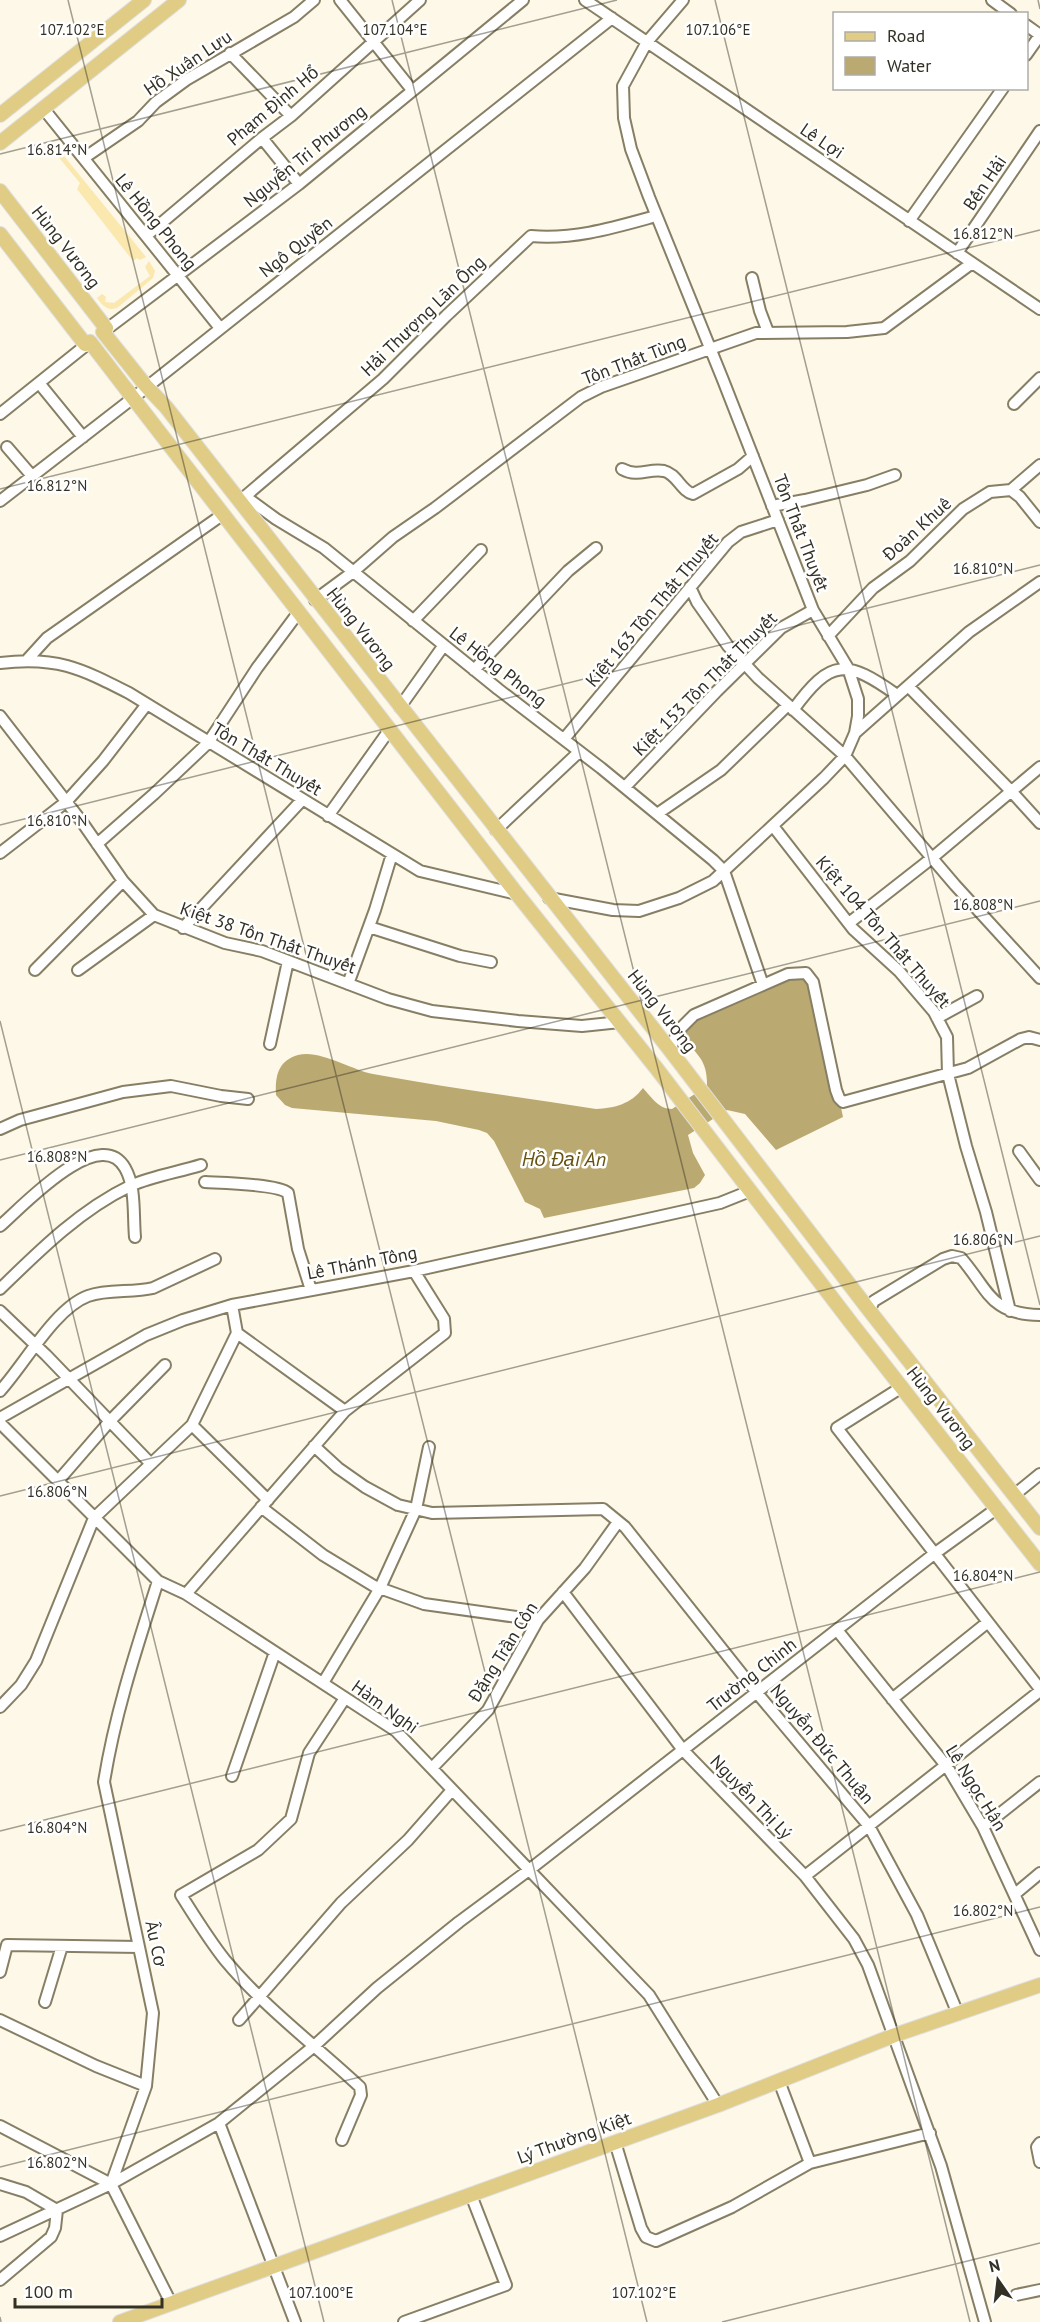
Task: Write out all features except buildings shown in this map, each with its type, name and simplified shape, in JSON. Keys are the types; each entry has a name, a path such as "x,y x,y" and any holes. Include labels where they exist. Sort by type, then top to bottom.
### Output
{"main road":[{"path":"0,115 144,0"},
{"path":"0,143 179,0"},
{"path":"30,91 43,108"},
{"name":"Hùng Vương","path":"0,191 146,386 242,499 315,600 670,1050 1040,1528"},
{"name":"Hùng Vương","path":"0,234 133,398 1040,1564"},
{"path":"87,343 105,330"},
{"path":"222,515 242,499"},
{"path":"298,613 315,600"},
{"path":"389,729 403,711"},
{"path":"518,894 549,898"},
{"path":"750,1191 767,1177"},
{"path":"852,1324 869,1310"},
{"path":"902,1387 919,1374"},
{"path":"996,1509 1014,1495"},
{"name":"Lý Thường Kiệt","path":"120,2322 718,2105 896,2035 1040,1985"}],"street":[{"name":"Hồ Xuân Lưu","path":"84,158 138,121 156,102 186,80 294,16 314,0"},
{"path":"340,0 412,90"},
{"name":"Phạm Đình Hổ","path":"146,236 291,116 420,0"},
{"name":"Nguyễn Tri Phương","path":"105,330 299,184 523,0"},
{"name":"Lê Lợi","path":"585,0 1040,309"},
{"name":"Tôn Thất Thuyết","path":"549,898 613,910 639,911 679,898 713,881 845,756 855,733 858,699 848,668 813,610 711,348 656,216 632,149 622,101 623,86 646,42 684,0"},
{"name":"Ngô Quyền","path":"0,501 612,18"},
{"path":"1028,52 1040,35"},
{"path":"230,53 291,116"},
{"path":"909,221 1002,90"},
{"name":"Lê Hồng Phong","path":"43,108 220,328"},
{"name":"Bến Hải","path":"957,253 1040,131"},
{"path":"262,138 299,184"},
{"name":"Hải Thượng Lãn Ông","path":"242,499 382,379 531,236 560,237 584,234 656,216"},
{"name":"Tôn Thất Tùng","path":"315,600 353,572 393,537 435,508 581,397 626,377 756,333 847,332 884,328 972,263"},
{"path":"752,278 768,332"},
{"path":"0,414 87,343"},
{"path":"1014,404 1040,378"},
{"path":"39,383 83,437"},
{"path":"7,447 32,476"},
{"path":"622,469 633,474 666,472 693,494 738,469 753,456"},
{"name":"Đoàn Khuê","path":"828,636 873,588 910,561 963,509 990,492 1011,490 1040,465"},
{"path":"772,506 867,485 895,475"},
{"path":"1011,490 1020,497 1040,522"},
{"name":"Lê Hồng Phong","path":"242,499 324,548 474,670 625,788 724,871"},
{"path":"27,660 47,638 222,515"},
{"name":"Kiệt 163 Tôn Thất Thuyết","path":"564,739 728,542 741,532 778,520"},
{"path":"474,670 568,572 597,548"},
{"path":"413,621 481,550"},
{"path":"855,733 969,632 1040,582"},
{"path":"690,587 716,630 745,664 845,756 932,858 1040,978"},
{"name":"Kiệt 153 Tôn Thất Thuyết","path":"625,788 781,628 813,610"},
{"path":"97,844 208,743 257,668 298,613"},
{"path":"403,711 444,645"},
{"name":"Tôn Thất Thuyết","path":"0,663 27,660 58,662 86,672 147,704 420,871 518,894"},
{"path":"657,814 721,770 824,675 848,668 868,676 897,695"},
{"path":"909,687 1011,791 1040,824"},
{"path":"0,853 66,801 103,761 147,704"},
{"name":"Kiệt 38 Tôn Thất Thuyết","path":"0,716 66,801 123,881 154,915 225,943 262,951 388,999 432,1011 582,1026 620,1022"},
{"path":"328,816 389,729"},
{"path":"496,830 579,752"},
{"path":"849,923 932,858 1040,767"},
{"path":"183,928 302,800"},
{"name":"Kiệt 104 Tôn Thất Thuyết","path":"773,826 849,923 882,957 899,970 937,1018 947,1037 948,1074 986,1212 1010,1311"},
{"path":"348,984 392,854"},
{"path":"724,871 763,985"},
{"path":"35,970 123,881"},
{"path":"78,970 154,915"},
{"path":"369,927 460,956 491,962"},
{"path":"270,1044 288,961"},
{"path":"670,1050 678,1031 694,1015 788,974 799,972 806,973 813,982 836,1090 838,1098 843,1102 968,1068 1021,1039 1029,1037 1040,1040"},
{"path":"937,1018 977,996"},
{"path":"0,1129 20,1120 123,1092 171,1086 248,1099"},
{"path":"1018,1151 1040,1180"},
{"path":"0,1226 64,1171 90,1156 104,1155 118,1161 126,1169 131,1186 135,1237"},
{"path":"0,1289 56,1236 85,1214 131,1186 201,1165"},
{"path":"205,1182 286,1191 290,1197 298,1249 311,1290"},
{"name":"Lê Thánh Tông","path":"0,1418 146,1335 183,1320 232,1305 414,1271 720,1203 750,1191"},
{"path":"869,1310 874,1301 952,1256 961,1258 989,1295 1010,1311 1040,1315"},
{"path":"0,1391 66,1311 87,1296 153,1288 215,1259"},
{"path":"186,1594 345,1411 445,1333 444,1319 414,1271"},
{"path":"0,1707 21,1685 36,1661 94,1518 192,1425 237,1333 232,1305"},
{"path":"0,1311 151,1464"},
{"path":"237,1333 345,1411"},
{"path":"58,1481 110,1421 165,1365"},
{"path":"805,1876 1040,1690 837,1428 902,1387"},
{"name":"Hàm Nghi","path":"0,1423 158,1581 186,1594 396,1731 433,1767 452,1790 649,1995 718,2105"},
{"path":"192,1425 264,1503 323,1555 380,1588 424,1604 537,1620"},
{"path":"314,1446 338,1468 365,1487 398,1505 432,1513 603,1509 618,1522"},
{"path":"322,1683 380,1588 416,1509 429,1447"},
{"path":"1014,1495 1040,1474"},
{"name":"Trường Chinh","path":"0,2236 111,2184 219,2123 313,2047 377,1988 459,1922 934,1554 996,1509"},
{"name":"Đặng Trần Côn","path":"433,1767 488,1710 537,1620 585,1568 618,1522"},
{"name":"Nguyễn Đức Thuận","path":"618,1522 625,1527 757,1693 869,1826 917,1916 958,2014"},
{"name":"Âu Cơ","path":"111,2184 146,2086 153,2013 104,1782 109,1749 120,1708 158,1581"},
{"name":"Nguyễn Thị Lý","path":"563,1592 683,1750 805,1876 854,1939 868,1965 896,2035 930,2133 984,2322"},
{"path":"892,1699 988,1622"},
{"name":"Lê Ngọc Hân","path":"837,1630 945,1765 983,1827 1040,1950"},
{"path":"232,1776 275,1652"},
{"path":"342,2140 361,2090 258,1996 224,1959 181,1895 258,1850 291,1819 309,1753 345,1698"},
{"path":"983,1827 1040,1782"},
{"path":"238,2020 341,1903 408,1840 452,1790"},
{"path":"1015,1893 1040,1873"},
{"path":"0,1972 3,1945 139,1947"},
{"path":"45,2002 62,1946"},
{"path":"0,2020 96,2066 146,2086"},
{"path":"779,2081 810,2163"},
{"path":"219,2123 295,2322"},
{"path":"0,2127 111,2184 171,2303"},
{"path":"615,2142 641,2228 646,2237 656,2241 732,2207 810,2163 930,2133"},
{"path":"1040,2144 1037,2147 1040,2162"},
{"path":"0,2184 26,2192 57,2210 55,2228 51,2237 0,2280"},
{"path":"404,2322 506,2286 471,2195"},
{"path":"1016,2295 1040,2290"}],"shaded area":[{"path":"55,145 146,257 133,261 77,189 80,183 51,148"},
{"path":"149,261 155,271 153,278 117,308 106,307 97,298 102,294 106,297 105,302 114,303 150,276 145,267"}],"water":[{"name":"Hồ Đại An","path":"797,969 808,973 835,1104 840,1103 843,1117 776,1150 745,1114 727,1110 688,1135 693,1153 705,1175 694,1188 544,1218 540,1209 525,1202 494,1141 487,1133 436,1121 292,1108 285,1105 276,1095 277,1076 282,1065 291,1058 306,1054 325,1057 373,1074 596,1109 622,1104 633,1098 643,1088 659,1105 672,1109 707,1086 707,1075 702,1060 690,1045 683,1030 687,1023"}]}
